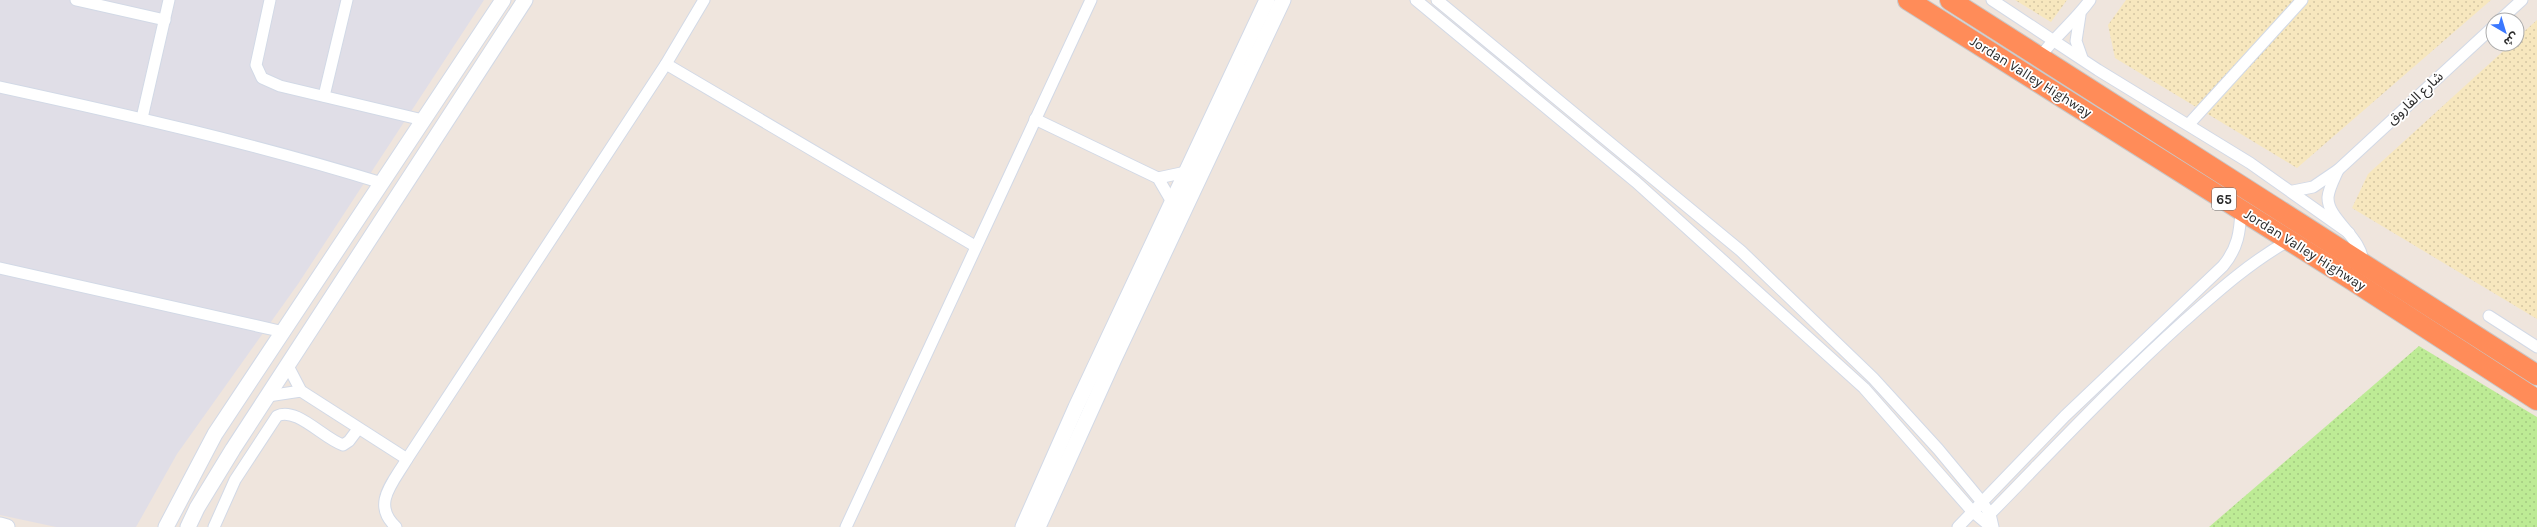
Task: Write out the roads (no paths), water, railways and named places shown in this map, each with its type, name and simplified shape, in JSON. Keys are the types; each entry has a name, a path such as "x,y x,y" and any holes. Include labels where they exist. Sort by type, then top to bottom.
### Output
{"highway":[{"name":"Jordan Valley Highway","path":"1908,0 2288,241 2357,272 2537,375"},
{"name":"Jordan Valley Highway","path":"1950,0 2040,57 2357,272 2537,400"}],"street":[{"path":"76,0 165,20"},
{"path":"142,118 169,0"},
{"path":"270,0 256,65 258,72 268,82 423,120"},
{"path":"324,96 347,0"},
{"path":"166,527 216,434 503,0"},
{"path":"188,527 212,482 525,0"},
{"path":"396,527 387,516 384,499 407,459 666,64 704,0"},
{"path":"846,527 975,246 1092,0"},
{"path":"1023,527 1172,202 1267,0"},
{"path":"1038,527 1114,359 1282,0"},
{"path":"1416,0 1636,182 1858,383 1972,511 1987,523"},
{"path":"1437,0 1742,251 1873,378 1938,449 1982,502 1987,523"},
{"path":"1992,0 2082,59 2189,124 2293,191 2349,232"},
{"path":"2040,57 2053,39 2080,14 2090,0"},
{"path":"2189,124 2302,0"},
{"path":"2509,12 2522,0"},
{"path":"2080,14 2076,41 2082,59"},
{"name":"شارع الفاروق","path":"2293,191 2313,187 2338,170 2485,34"},
{"path":"475,43 493,49"},
{"path":"666,64 975,246"},
{"path":"0,87 142,118 308,160 382,183"},
{"path":"1035,119 1158,178 1172,202"},
{"name":"شارع الفاروق","path":"2338,170 2330,186 2328,199 2335,215 2358,246 2357,272"},
{"path":"1158,178 1186,172"},
{"path":"1958,527 2065,416 2223,266 2236,247 2241,210"},
{"path":"1987,523 2058,443 2168,336 2252,262 2288,241"},
{"path":"0,268 284,332"},
{"path":"2489,316 2537,347"},
{"path":"288,366 301,391 358,430 407,459"},
{"path":"268,396 285,392 301,391"},
{"path":"214,527 235,480 277,416 283,413 294,415 343,445 349,441 358,430"},
{"path":"0,525 7,527"}]}
